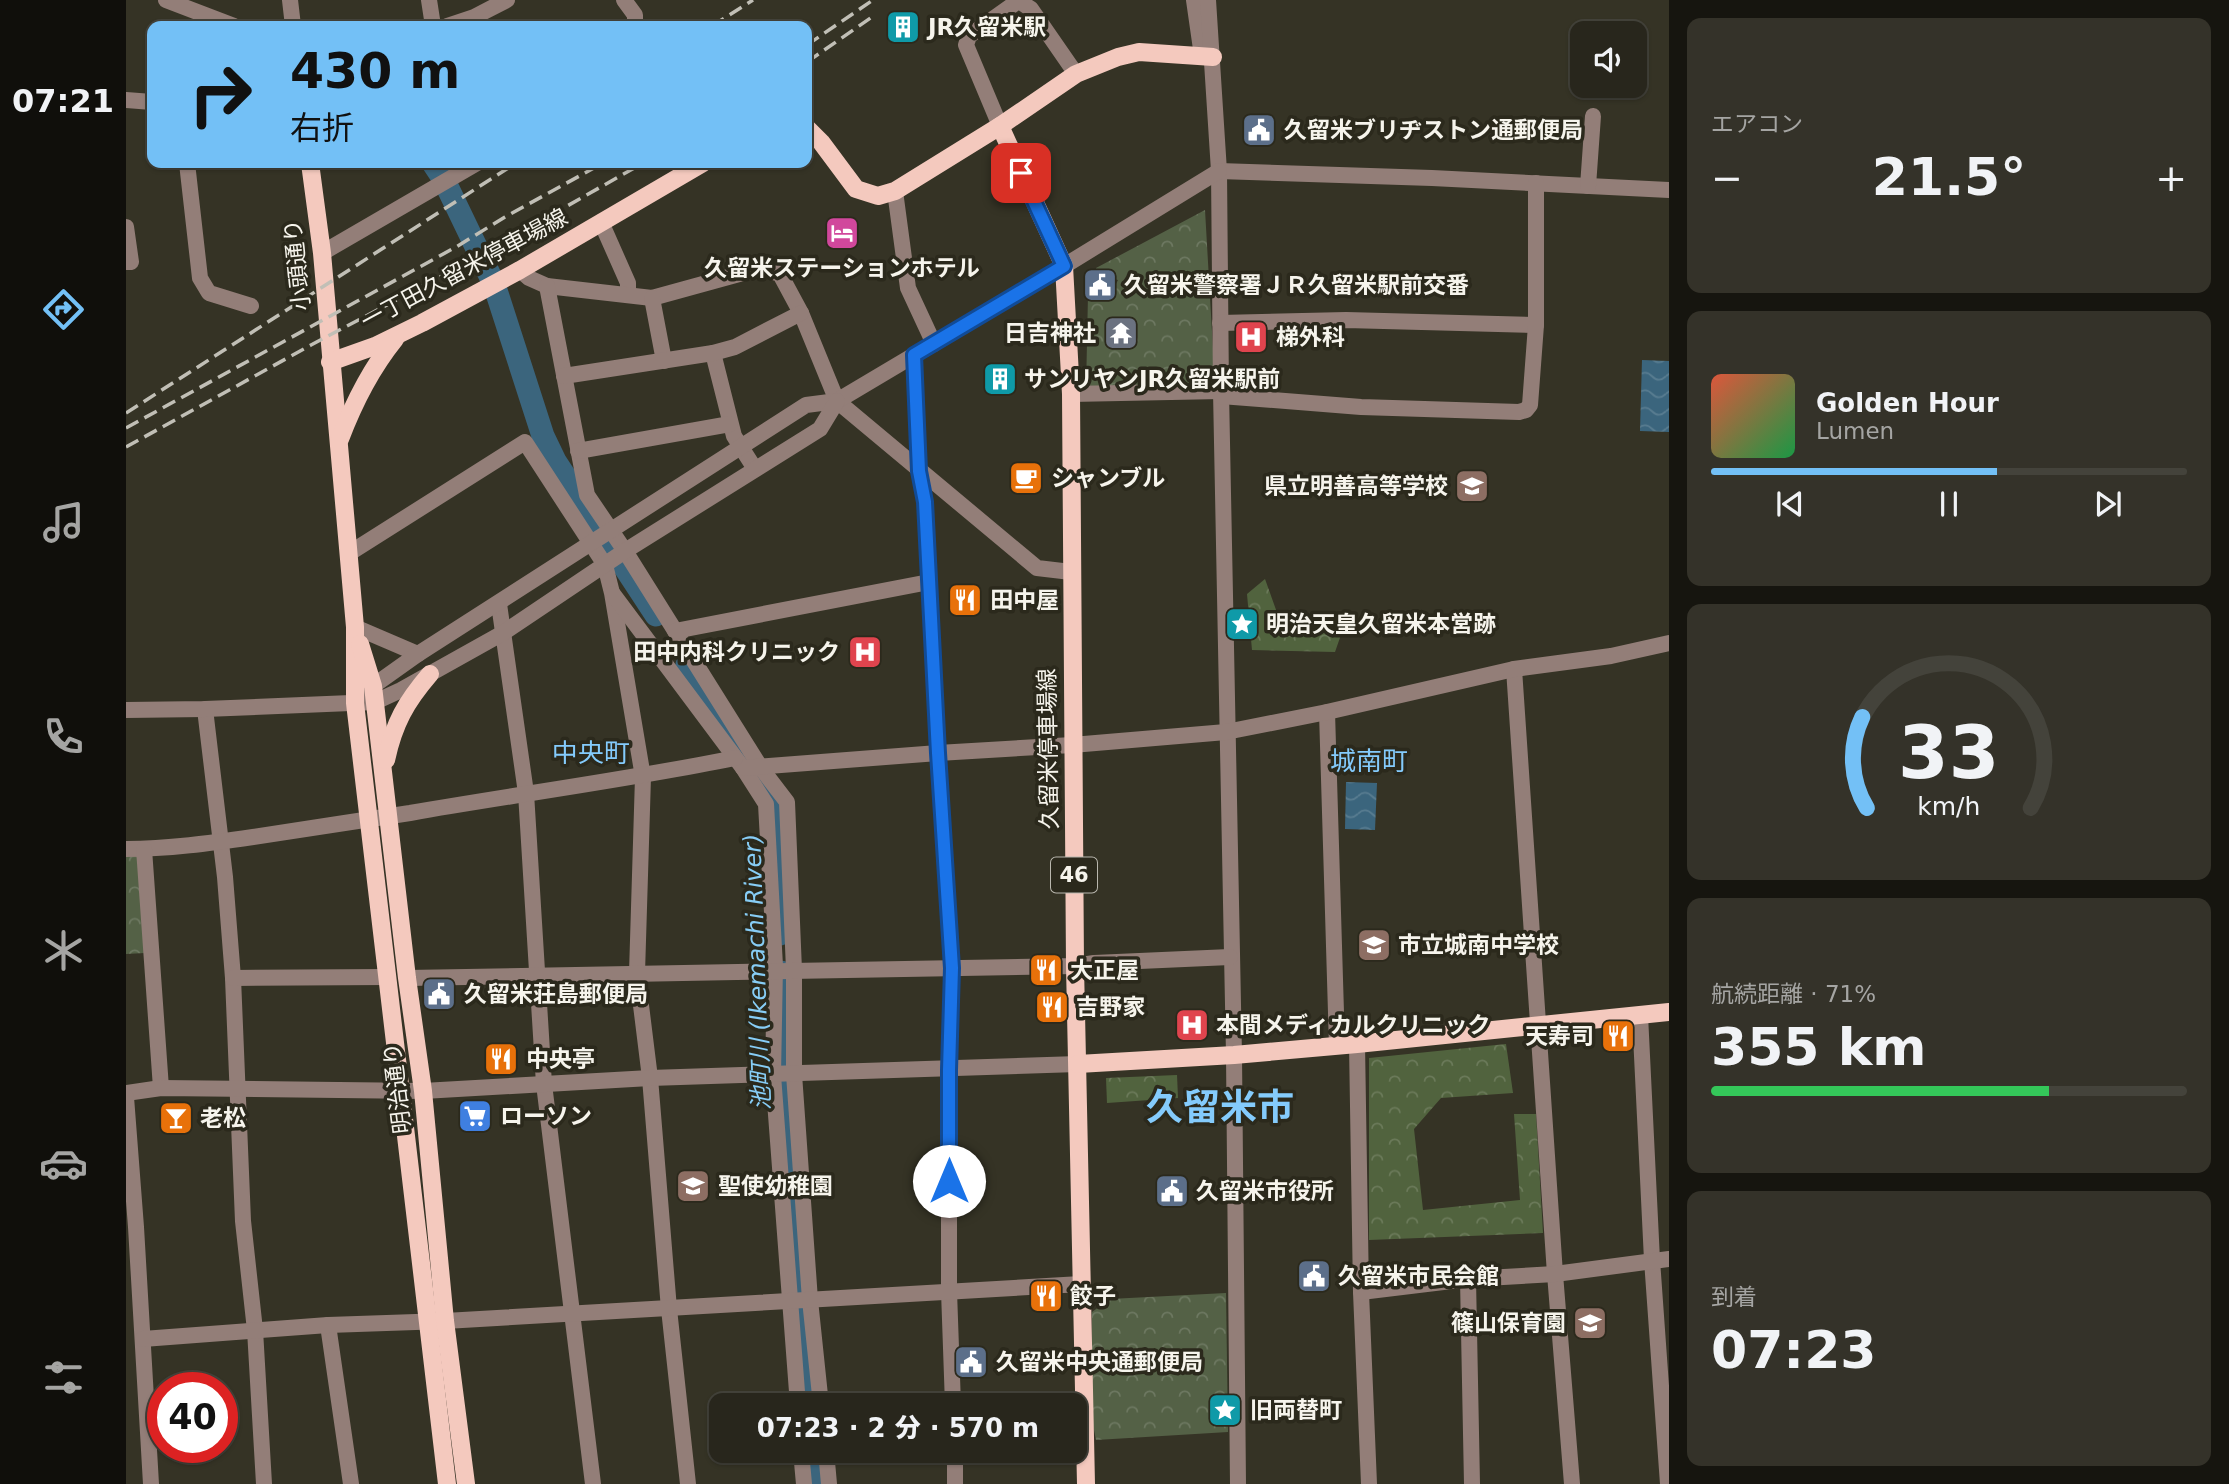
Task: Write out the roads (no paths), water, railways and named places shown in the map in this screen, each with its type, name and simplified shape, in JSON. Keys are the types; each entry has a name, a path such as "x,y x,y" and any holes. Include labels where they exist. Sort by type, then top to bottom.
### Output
{"main road":[{"path":"812,133 856,190 878,196 895,191 1000,127 1076,74 1118,57 1139,52 1207,57"},
{"name":"46","path":"1000,127 1064,266"},
{"name":"小頭通り","path":"311,168 322,253 330,362"},
{"name":"一丁田久留米停車場線","path":"330,362 400,334 516,271 694,168"},
{"name":"久留米停車場線","path":"1064,266 1071,394 1080,1393"},
{"path":"338,445 359,391 376,363 400,334"},
{"path":"330,362 355,627 355,703"},
{"path":"355,627 374,694"},
{"path":"384,773 399,717 409,699 430,674"},
{"name":"明治通り","path":"374,694 423,1091 447,1484"},
{"name":"明治通り","path":"355,703 400,1091 436,1321 466,1484"},
{"path":"1078,1065 1337,1046 1669,1012"},
{"name":"久留米停車場線","path":"1084,1463 1086,1484"}],"street":[{"path":"166,0 221,21"},
{"path":"290,0 292,21"},
{"path":"429,0 432,21"},
{"path":"462,21 507,0"},
{"path":"624,0 635,15 635,21"},
{"path":"1194,0 1207,57 1219,171 1226,732 1234,1055 1238,1484"},
{"path":"1207,57 1208,0"},
{"path":"1000,127 966,46 969,36 1014,4 1019,1 1038,4 1076,74"},
{"path":"126,100 147,102"},
{"path":"1588,186 1593,116"},
{"path":"188,168 200,278 209,293 251,306"},
{"path":"322,253 457,169"},
{"path":"374,694 418,654 806,405 836,401 1219,171 1669,190"},
{"path":"1071,394 1221,393 1361,407 1519,412 1526,410 1530,405 1536,326 1536,183"},
{"path":"895,191 908,288 934,344"},
{"path":"601,222 628,283 628,295"},
{"path":"126,227 131,262 126,262"},
{"path":"516,271 547,286 652,298 761,268 780,274 801,313 836,401 1037,568 1071,572"},
{"path":"547,286 587,495 761,768 787,802 794,970 794,1074 810,1300 820,1393"},
{"path":"652,298 664,361"},
{"path":"564,376 713,353 735,347 801,313"},
{"path":"1220,323 1346,320 1536,326"},
{"path":"713,353 730,424 755,469"},
{"path":"914,355 919,471 925,502 952,968 949,1292 953,1393"},
{"path":"126,710 355,703 430,674 503,633 625,551 820,429 836,401"},
{"path":"578,451 730,424"},
{"path":"348,554 525,442 605,565 643,777 637,973 650,1077 669,1309 688,1484"},
{"path":"675,631 929,582"},
{"path":"612,593 739,763 766,804 774,972 773,1075 797,1393"},
{"path":"499,604 526,793 544,1084 593,1484"},
{"path":"355,627 418,654"},
{"path":"126,849 220,842 526,793 739,763 761,768 1226,732 1514,669 1611,656 1669,643"},
{"path":"1514,669 1572,1484"},
{"path":"205,709 225,877 233,978 243,1221 255,1330 264,1484"},
{"path":"1327,712 1337,1046"},
{"path":"144,849 161,1088"},
{"path":"407,978 1075,966 1230,957"},
{"path":"233,978 387,977"},
{"path":"1640,1015 1652,1260 1668,1484"},
{"path":"1357,1044 1361,1292 1369,1484"},
{"path":"151,1484 143,1339 131,1227 126,1095 161,1088 423,1091 650,1077 1078,1065"},
{"path":"1361,1292 1468,1279 1555,1274 1669,1259"},
{"path":"1468,1279 1472,1484"},
{"path":"143,1339 328,1325 669,1309 1081,1284"},
{"path":"328,1325 351,1484"},
{"path":"803,1463 804,1484"},
{"path":"827,1463 829,1484"},
{"path":"955,1463 955,1484"}],"water":[{"path":"1642,360 1669,361 1669,432 1640,431"},
{"path":"1346,782 1377,783 1375,830 1345,829"}],"waterway":[{"name":"池町川 (Ikemachi River)","path":"436,168 494,284 543,436 555,461 656,615"},
{"name":"池町川 (Ikemachi River)","path":"687,665 777,812 780,934"},
{"name":"池町川 (Ikemachi River)","path":"781,972 791,1189 809,1393"},
{"name":"池町川 (Ikemachi River)","path":"816,1463 819,1484"}],"railway":[{"path":"720,21 753,0"},
{"path":"812,42 873,0"},
{"path":"812,59 872,17"},
{"path":"126,413 508,168"},
{"path":"126,428 594,168"},
{"path":"126,447 472,260 634,168"}],"place":[{"name":"JR久留米駅","path":"903,27"},
{"name":"久留米ブリヂストン通郵便局","path":"1259,130"},
{"name":"久留米ステーションホテル","path":"842,233"},
{"name":"久留米警察署ＪＲ久留米駅前交番","path":"1100,285"},
{"name":"日吉神社","path":"1121,333"},
{"name":"梯外科","path":"1251,337"},
{"name":"サンリヤンJR久留米駅前","path":"1000,379"},
{"name":"シャンブル","path":"1026,478"},
{"name":"県立明善高等学校","path":"1472,486"},
{"name":"田中屋","path":"965,600"},
{"name":"明治天皇久留米本営跡","path":"1242,624"},
{"name":"田中内科クリニック","path":"865,652"},
{"name":"市立城南中学校","path":"1374,945"},
{"name":"大正屋","path":"1046,970"},
{"name":"久留米荘島郵便局","path":"439,994"},
{"name":"吉野家","path":"1052,1007"},
{"name":"本間メディカルクリニック","path":"1192,1025"},
{"name":"天寿司","path":"1618,1036"},
{"name":"中央亭","path":"501,1059"},
{"name":"ローソン","path":"475,1116"},
{"name":"老松","path":"176,1118"},
{"name":"聖使幼稚園","path":"693,1186"},
{"name":"久留米市役所","path":"1172,1191"},
{"name":"久留米市民会館","path":"1314,1276"},
{"name":"餃子","path":"1046,1296"},
{"name":"篠山保育園","path":"1590,1323"},
{"name":"久留米中央通郵便局","path":"971,1362"},
{"name":"旧両替町","path":"1225,1410"}],"district":[{"name":"中央町","path":"591,753"},
{"name":"城南町","path":"1369,761"},
{"name":"久留米市","path":"1220,1107"}]}
